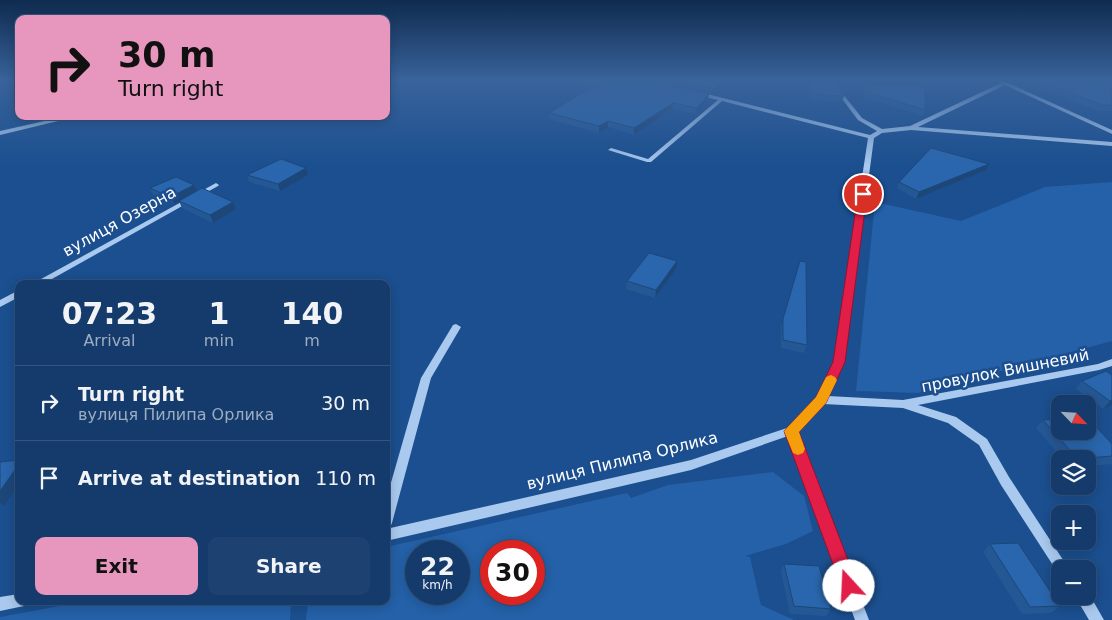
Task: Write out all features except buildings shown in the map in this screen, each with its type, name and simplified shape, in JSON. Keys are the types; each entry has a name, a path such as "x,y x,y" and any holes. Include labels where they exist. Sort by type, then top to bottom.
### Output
{"street":[{"path":"611,150 649,161 711,108"},
{"path":"752,108 871,137 881,131 911,128 1112,144"},
{"path":"851,108 860,119 881,131"},
{"path":"911,128 953,108"},
{"path":"1059,108 1112,132"},
{"path":"0,132 57,120"},
{"name":"вулиця Пилипа Орлика","path":"390,534 691,465 791,431 821,400 839,362 871,137"},
{"name":"вулиця Озерна","path":"43,280 216,185"},
{"path":"0,304 15,295"},
{"path":"390,508 426,378 456,327"},
{"name":"провулок Вишневий","path":"903,404 1099,367 1112,362"},
{"path":"821,400 903,404 952,420 983,442 1005,481 1057,560"},
{"path":"791,431 862,620"},
{"path":"0,604 15,602"},
{"path":"1088,605 1097,620"}],"shaded area":[{"path":"1112,182 1112,341 918,393 856,391 875,202 961,221 1045,187"},
{"path":"773,472 804,496 813,531 786,544 745,556 750,557 761,605 794,620 306,620 308,605 390,605 390,546 405,543 405,605 470,605 470,540 417,540 627,493 631,498 668,485"},
{"path":"65,605 291,605 290,620 0,620 0,617"}],"slow traffic":[{"path":"798,449 791,431 821,400 831,380"}],"route":[{"path":"849,586 791,431 821,400 839,362 863,194"}]}
